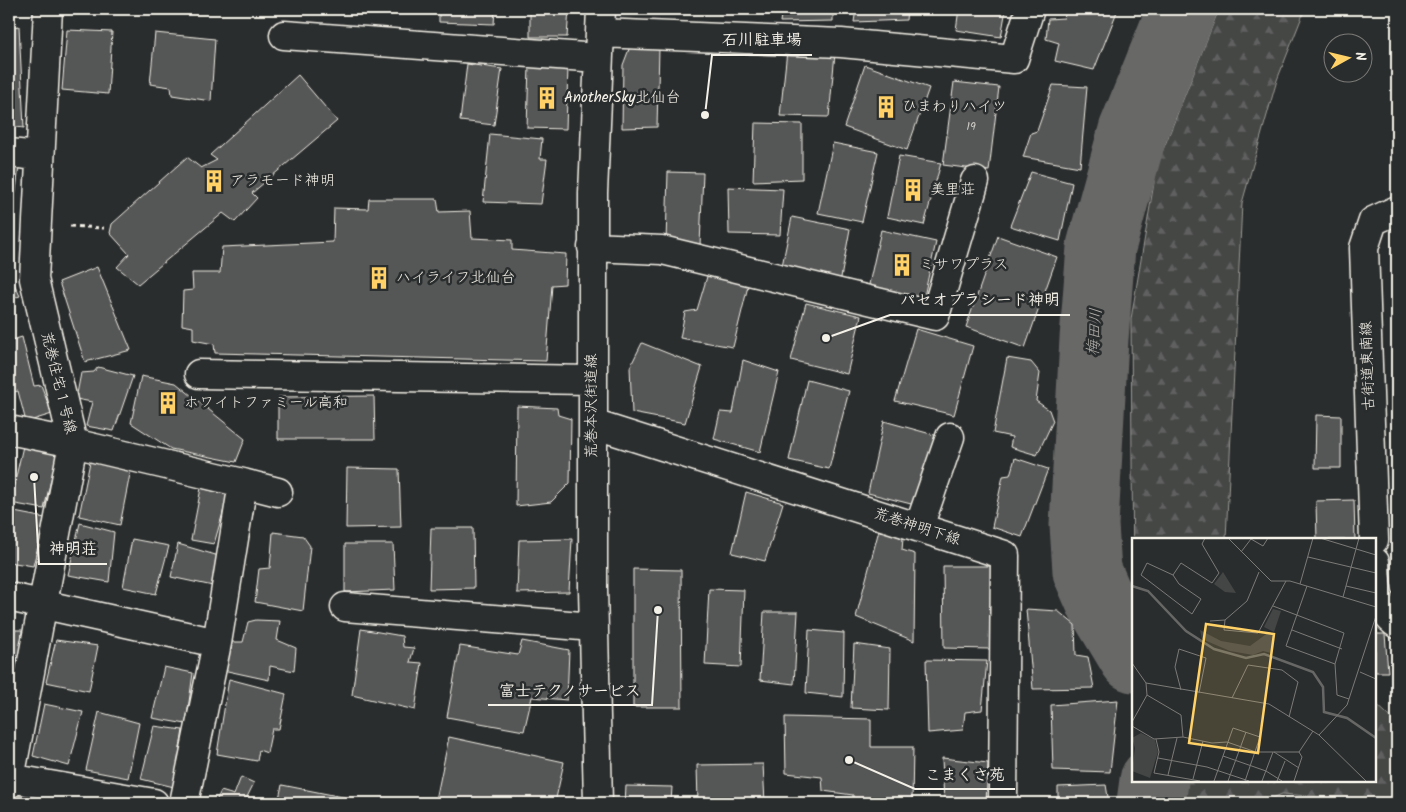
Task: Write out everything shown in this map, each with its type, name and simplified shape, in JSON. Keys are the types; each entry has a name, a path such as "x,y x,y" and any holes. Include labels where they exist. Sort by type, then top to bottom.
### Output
{"street":[{"name":"荒巻住宅１号線","path":"9,789 73,442 34,279 48,9"},
{"path":"284,36 600,33 841,43 1014,59 1030,9"},
{"name":"荒巻本沢街道線","path":"598,803 594,627 592,247 600,33"},
{"path":"9,153 39,156"},
{"path":"592,247 662,250 935,316 975,181"},
{"name":"古街道東南線","path":"1374,538 1364,248 1373,221 1397,210"},
{"path":"199,374 592,380"},
{"name":"荒巻神明下線","path":"593,424 1005,555 1003,803"},
{"path":"9,430 73,442 278,492"},
{"path":"919,528 950,437"},
{"path":"184,803 217,643 243,483"},
{"path":"1376,592 1390,619 1397,624"},
{"path":"9,597 217,643"},
{"path":"344,607 594,627"},
{"path":"9,789 154,803"}],"green space":[{"path":"1219,9 1305,9 1277,80 1242,203 1226,538 1133,538 1131,319 1157,165"},
{"path":"1376,704 1397,723 1397,803 1282,794 1261,803 1183,803 1186,782 1376,782"}],"building":[{"path":"439,9 495,9 494,24 439,22"},
{"path":"530,9 569,9 567,37 530,37"},
{"path":"654,9 721,9 721,12 654,12"},
{"path":"782,9 833,9 833,21 780,22"},
{"path":"856,9 907,9 906,20 854,22"},
{"path":"959,9 1006,9 1001,37 956,30"},
{"path":"1067,9 1118,9 1094,70 1055,61 1059,43 1046,39 1048,19 1064,18"},
{"path":"19,26 24,128 9,126 9,28"},
{"path":"67,30 112,32 108,94 62,90"},
{"path":"155,33 215,39 211,101 172,95 171,87 150,84"},
{"path":"631,44 659,48 657,127 622,128 623,65"},
{"path":"787,51 835,53 829,117 780,116"},
{"path":"467,64 502,69 494,125 460,121"},
{"name":"ひまわりハイツ","path":"865,65 929,88 907,150 844,127"},
{"name":"AnotherSky北仙台","path":"529,66 568,67 566,129 527,128"},
{"name":"アラモード神明","path":"298,75 337,121 252,193 257,198 235,222 223,213 138,284 117,267 129,254 110,233 112,224 187,157 201,168 217,160 210,155"},
{"path":"954,82 999,87 989,171 943,165"},
{"path":"1053,85 1087,87 1080,167 1023,157 1031,133 1037,131"},
{"path":"755,123 802,124 802,179 753,181"},
{"path":"490,134 542,139 540,159 547,159 541,204 483,202"},
{"path":"833,143 878,152 862,222 818,213"},
{"name":"美里荘","path":"899,156 941,163 924,225 887,217"},
{"path":"9,164 19,166 12,223 9,223"},
{"path":"668,172 703,173 700,245 666,243"},
{"path":"1031,172 1072,183 1060,241 1010,226"},
{"path":"728,187 783,189 780,235 729,234"},
{"name":"ハイライフ北仙台","path":"369,199 437,199 439,212 470,211 472,238 512,240 512,250 566,254 565,284 552,285 546,361 215,353 214,344 193,340 193,327 182,325 183,291 193,290 192,273 220,273 222,247 333,242 334,208 368,209"},
{"path":"792,217 850,229 840,283 781,271"},
{"name":"ミサワプラス","path":"881,230 936,242 923,301 868,289"},
{"path":"998,236 1057,257 1025,348 966,327"},
{"path":"97,267 131,350 85,362 59,282"},
{"path":"709,270 749,282 733,347 680,338 685,312 697,310"},
{"path":"9,273 20,296 9,299"},
{"path":"806,303 861,316 847,374 791,360"},
{"path":"916,329 973,346 954,415 895,401"},
{"path":"22,337 34,386 41,385 52,414 26,422 18,391 9,393 9,341"},
{"path":"642,343 702,367 685,423 632,413 630,367"},
{"path":"1007,358 1031,362 1040,373 1036,401 1049,410 1053,421 1037,455 1010,447 1012,437 993,433"},
{"path":"743,360 779,372 760,452 714,439 720,412 733,413"},
{"path":"98,367 133,376 114,431 86,426 92,402 76,399 81,373 94,372"},
{"name":"ホワイトファミール高和","path":"141,376 176,383 245,439 236,462 171,449 131,423"},
{"path":"807,380 849,391 829,469 789,460"},
{"path":"374,396 375,439 278,439 278,397"},
{"path":"517,406 557,408 558,415 571,419 570,483 551,502 516,506"},
{"path":"1316,415 1341,416 1341,468 1315,468"},
{"path":"884,421 938,436 915,505 868,493"},
{"path":"23,446 58,451 44,509 10,503"},
{"path":"1015,458 1048,469 1022,537 992,527 1003,476 1010,475"},
{"path":"90,462 131,469 120,525 79,516"},
{"path":"347,468 399,469 401,527 346,528"},
{"path":"201,488 228,495 214,544 191,540"},
{"path":"746,492 783,503 765,561 732,553"},
{"path":"1354,500 1355,538 1317,538 1316,501"},
{"path":"9,511 45,518 33,566 9,562"},
{"path":"80,523 114,532 109,582 68,575"},
{"path":"431,528 473,528 474,588 429,589"},
{"path":"879,530 903,538 902,550 915,554 914,641 856,617"},
{"path":"273,532 303,536 310,546 303,611 255,602 259,569 270,568"},
{"path":"132,539 169,546 156,594 123,587"},
{"path":"572,539 569,592 517,593 519,540"},
{"path":"178,544 219,556 213,586 171,577"},
{"path":"345,544 393,544 395,590 345,592"},
{"path":"943,566 991,566 990,649 944,648"},
{"path":"633,569 681,570 682,707 633,707"},
{"path":"709,589 744,590 741,667 705,665"},
{"path":"1026,609 1058,611 1075,625 1076,655 1088,657 1094,688 1033,689"},
{"path":"764,612 798,612 794,684 760,680"},
{"path":"256,620 280,621 277,640 296,648 294,671 270,666 269,680 223,670 231,642 243,642 248,622"},
{"path":"361,629 402,636 403,647 414,648 410,662 422,663 415,710 352,695"},
{"path":"9,630 22,630 19,679 9,679"},
{"path":"809,630 844,633 843,697 806,693"},
{"path":"1376,634 1385,634 1388,672 1376,672"},
{"path":"56,640 98,646 89,691 46,682"},
{"path":"522,641 569,650 567,700 532,697 524,731 447,717 460,646 518,655"},
{"path":"854,644 890,649 889,710 851,708"},
{"path":"926,660 987,661 982,710 965,712 963,730 928,733"},
{"path":"164,667 193,673 186,724 152,718"},
{"path":"229,679 286,694 279,729 272,729 267,753 259,750 257,761 217,754"},
{"path":"1118,700 1110,772 1053,770 1051,705"},
{"path":"44,704 83,712 69,766 33,756"},
{"path":"99,712 139,723 128,778 86,770"},
{"path":"785,717 871,719 871,747 913,747 912,803 853,803 853,795 823,791 822,777 786,773"},
{"path":"154,726 183,730 174,787 141,779"},
{"path":"449,737 564,762 555,803 450,803 436,800"},
{"path":"942,758 988,763 986,803 944,803"},
{"path":"763,764 765,803 698,803 697,765"},
{"path":"241,777 254,783 244,803 215,803 221,791 234,795"},
{"path":"282,785 373,803 278,803"},
{"path":"1106,785 1109,803 1058,803 1058,787"},
{"path":"626,786 672,787 671,803 625,803"}],"waterway":[{"name":"梅田川","path":"1132,655 1101,603 1087,571 1084,525 1101,247 1133,131 1182,9"},
{"name":"梅田川","path":"1151,803 1154,782"}],"place":[{"name":"AnotherSky北仙台","path":"547,98"},
{"name":"ひまわりハイツ","path":"886,107"},
{"name":"石川駐車場","path":"705,115"},
{"name":"アラモード神明","path":"214,181"},
{"name":"美里荘","path":"913,190"},
{"name":"ミサワプラス","path":"902,265"},
{"name":"ハイライフ北仙台","path":"379,278"},
{"name":"パセオプラシード神明","path":"826,338"},
{"name":"ホワイトファミール高和","path":"168,403"},
{"name":"神明荘","path":"34,477"},
{"name":"富士テクノサービス","path":"658,610"},
{"name":"こまくさ苑","path":"849,760"}]}
